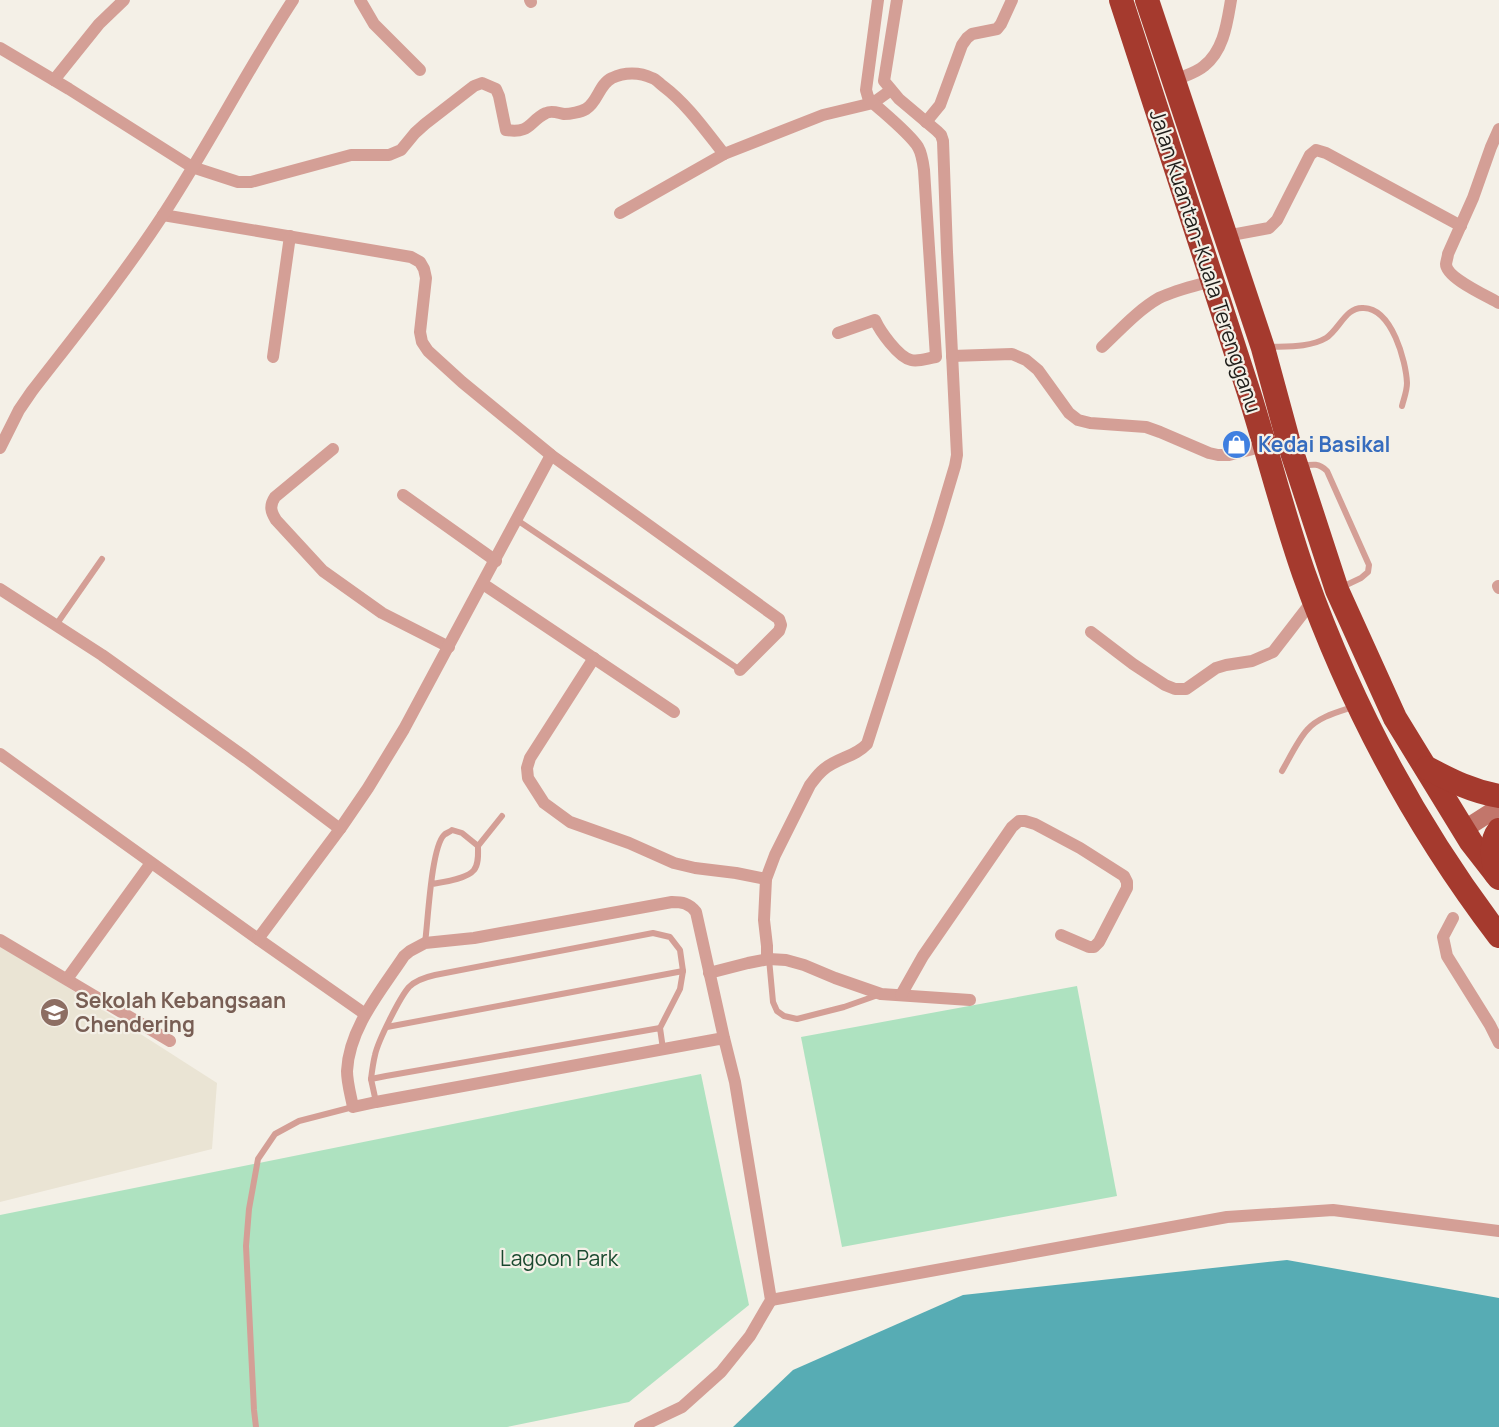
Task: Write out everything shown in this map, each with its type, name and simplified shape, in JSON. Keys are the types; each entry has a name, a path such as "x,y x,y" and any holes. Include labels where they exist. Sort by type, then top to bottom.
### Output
{"highway":[{"name":"Jalan Kuantan-Kuala Terengganu","path":"1121,0 1304,573 1331,643 1384,758 1422,824 1462,886 1499,936"},
{"name":"Jalan Kuantan-Kuala Terengganu","path":"1147,0 1263,348 1297,467 1337,590 1395,718 1465,837 1497,876"},
{"path":"1193,222 1222,226"},
{"path":"1425,767 1456,784 1499,796"},
{"path":"1422,824 1441,834 1465,837 1459,858 1462,886"},
{"path":"1497,876 1491,850 1499,830"}],"street":[{"path":"54,80 99,24 124,0"},
{"path":"0,448 32,391 119,279 163,214 269,36 293,0"},
{"path":"360,0 374,24 420,70"},
{"path":"838,333 875,320 899,353 906,358 914,361 936,357 922,156 912,140 867,97 878,0"},
{"path":"769,959 764,920 766,879 775,855 810,785 825,768 851,756 867,744 957,455 943,141 941,135 886,85 884,77 897,0"},
{"path":"926,122 940,105 962,45 972,34 997,29 1002,24 1012,0"},
{"path":"1174,81 1204,67 1212,57 1222,41 1231,0"},
{"path":"0,48 192,167 238,182 251,182 351,155 389,155 401,150 425,124 474,86 482,83 496,89 505,127 513,130 530,127 546,113 566,114 585,110 606,81 620,74 632,73 652,78 672,93 724,154"},
{"path":"620,213 724,154 823,115 873,103 891,90"},
{"path":"1499,129 1445,263 1454,277 1499,303"},
{"path":"1222,226 1269,228 1277,220 1310,155 1316,150 1326,153 1461,226"},
{"path":"163,214 411,257 420,262 426,278 420,332 422,342 428,351 551,455 779,620 781,625 779,631 740,670"},
{"path":"273,357 290,236"},
{"path":"1102,347 1159,298 1212,281"},
{"path":"952,356 1012,354 1026,360 1038,370 1069,413 1078,420 1146,427 1218,455 1229,455 1265,446"},
{"path":"333,449 275,497 271,512 323,571 382,613 449,647"},
{"path":"258,939 340,829 404,729 551,455"},
{"path":"403,495 495,561"},
{"path":"483,584 674,712"},
{"path":"0,589 102,655 340,829"},
{"path":"1091,632 1133,664 1166,685 1182,690 1216,668 1226,664 1251,661 1273,652 1314,599"},
{"path":"594,658 530,758 527,768 528,778 544,803 570,822 674,863 766,879"},
{"path":"0,754 365,1014"},
{"path":"1465,837 1499,807"},
{"path":"901,995 923,956 1012,826 1019,821 1035,825 1080,848 1124,876 1127,882 1127,888 1099,942 1089,947 1061,935"},
{"path":"1465,837 1499,825"},
{"path":"67,979 152,863"},
{"path":"640,1427 682,1407 721,1372 750,1336 771,1300 735,1082 724,1038 715,971 696,912 683,902 672,902 474,938 425,943 404,956 365,1014 350,1048 347,1073 353,1107 724,1038"},
{"path":"1453,918 1443,937 1447,956 1499,1043"},
{"path":"0,940 170,1041"},
{"path":"715,971 769,959 786,960 882,994 970,1000"},
{"path":"771,1300 1227,1217 1333,1210 1499,1232"}],"lane":[{"path":"1263,348 1306,345 1322,340 1356,309 1364,307 1377,312 1387,322 1401,350 1407,386 1402,406"},
{"path":"1297,467 1316,464 1322,465 1328,471 1369,565 1368,572 1337,590"},
{"path":"517,520 740,670"},
{"path":"56,625 102,559"},
{"path":"1282,771 1307,730 1337,712 1360,706"},
{"path":"432,884 466,875 474,870 478,858 478,846 502,816"},
{"path":"425,943 438,846 444,835 452,830 462,833 478,846"},
{"path":"376,1102 371,1079 377,1048 409,987 419,980 652,933 670,938 680,950 682,971 680,988 660,1028 663,1050"},
{"path":"769,959 773,1002 777,1011 784,1016 797,1019 882,994"},
{"path":"387,1028 682,971"},
{"path":"371,1079 660,1028"},
{"path":"256,1427 246,1246 249,1209 258,1159 275,1134 291,1125 353,1107"}],"shaded area":[{"name":"Sekolah Kebangsaan Chendering","path":"0,944 217,1083 212,1149 0,1202"}],"green space":[{"path":"1077,986 1117,1196 842,1247 801,1037"},
{"name":"Lagoon Park","path":"701,1074 749,1305 629,1402 507,1427 0,1427 0,1215"}],"water":[{"path":"1287,1260 1499,1298 1499,1427 733,1427 793,1370 963,1295"}],"place":[{"name":"Kedai Basikal","path":"1237,445"},
{"name":"Sekolah Kebangsaan Chendering","path":"54,1013"}]}
